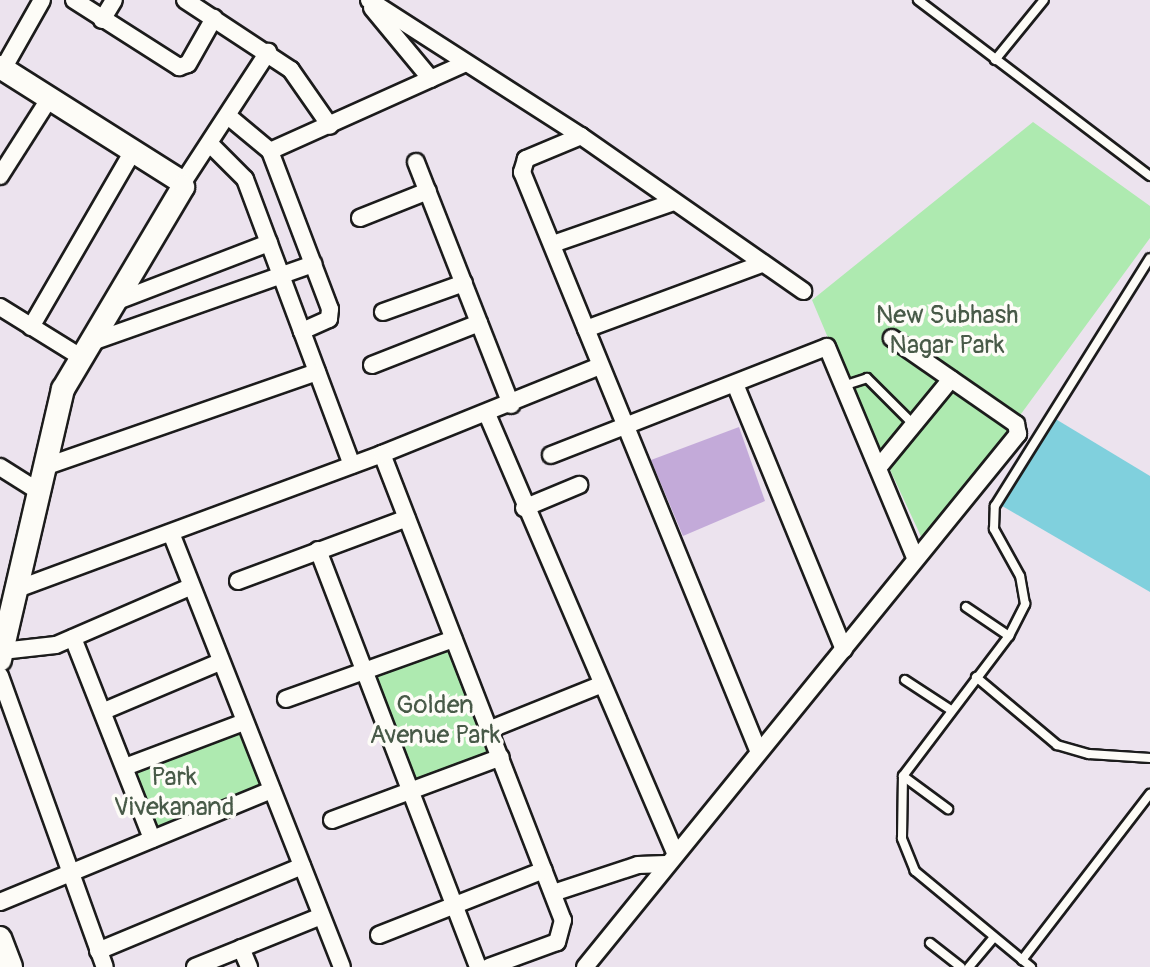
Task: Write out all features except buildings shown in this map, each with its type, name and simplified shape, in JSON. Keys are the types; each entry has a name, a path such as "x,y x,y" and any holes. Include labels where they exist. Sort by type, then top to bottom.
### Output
{"street":[{"path":"42,0 1,68 182,184"},
{"path":"74,0 179,67 188,64 214,18"},
{"path":"102,20 114,0"},
{"path":"185,0 268,52 301,81 330,126"},
{"path":"368,0 581,136 671,203 803,291"},
{"path":"368,0 431,79"},
{"path":"190,587 47,648 1,655 7,608 20,588 58,401 83,350 175,204 182,184 268,52"},
{"path":"270,151 464,64"},
{"path":"0,176 49,99"},
{"path":"228,116 270,151 313,264 331,317 302,331"},
{"path":"581,136 521,166 623,426 758,750"},
{"path":"210,144 245,179 352,465"},
{"path":"31,327 133,151"},
{"path":"416,162 511,405"},
{"path":"360,218 428,191"},
{"path":"553,244 671,203"},
{"path":"115,302 269,243"},
{"path":"0,307 31,327 83,350 313,264"},
{"path":"586,329 762,264"},
{"path":"383,312 464,283"},
{"path":"372,365 479,323"},
{"path":"585,967 670,858 844,650 915,557 1018,434 1016,424 892,338"},
{"path":"551,455 824,346 846,385 915,557"},
{"path":"20,588 511,405 600,366"},
{"path":"44,467 317,372"},
{"path":"878,468 951,379"},
{"path":"735,384 844,650"},
{"path":"487,414 670,858"},
{"path":"382,454 563,920 562,937 489,967"},
{"path":"3,474 38,491"},
{"path":"524,508 579,485"},
{"path":"238,581 407,518"},
{"path":"171,533 342,967"},
{"path":"318,550 478,967"},
{"path":"73,638 152,839"},
{"path":"286,699 454,639"},
{"path":"104,711 220,662"},
{"path":"0,676 102,959 302,866"},
{"path":"491,729 600,685"},
{"path":"125,767 244,722"},
{"path":"332,820 501,757"},
{"path":"0,902 272,790"},
{"path":"553,893 638,865 670,858"},
{"path":"379,935 544,870"},
{"path":"195,967 321,916"},
{"path":"0,938 11,967"},
{"path":"241,948 249,967"}],"lane":[{"path":"918,0 1150,176"},
{"path":"995,60 1044,0"},
{"path":"1031,967 922,879 909,861 902,838 903,776 1009,636 1027,595 994,529 995,506 1150,258"},
{"path":"846,385 867,378 914,425"},
{"path":"966,607 1009,636"},
{"path":"976,677 1057,745 1089,754 1150,758"},
{"path":"905,680 951,710"},
{"path":"903,776 948,809"},
{"path":"1022,960 1150,794"},
{"path":"969,967 993,938"},
{"path":"930,943 961,967"}],"green space":[{"name":"New Subhash Nagar Park","path":"1033,122 1150,206 1150,238 925,545 885,459 881,463 812,300"},
{"name":"Golden Avenue Park","path":"453,640 499,757 411,791 369,677"},
{"name":"Park Vivekanand","path":"246,730 270,790 154,838 130,773"}],"water":[{"path":"1049,415 1150,476 1150,592 997,503"}]}
